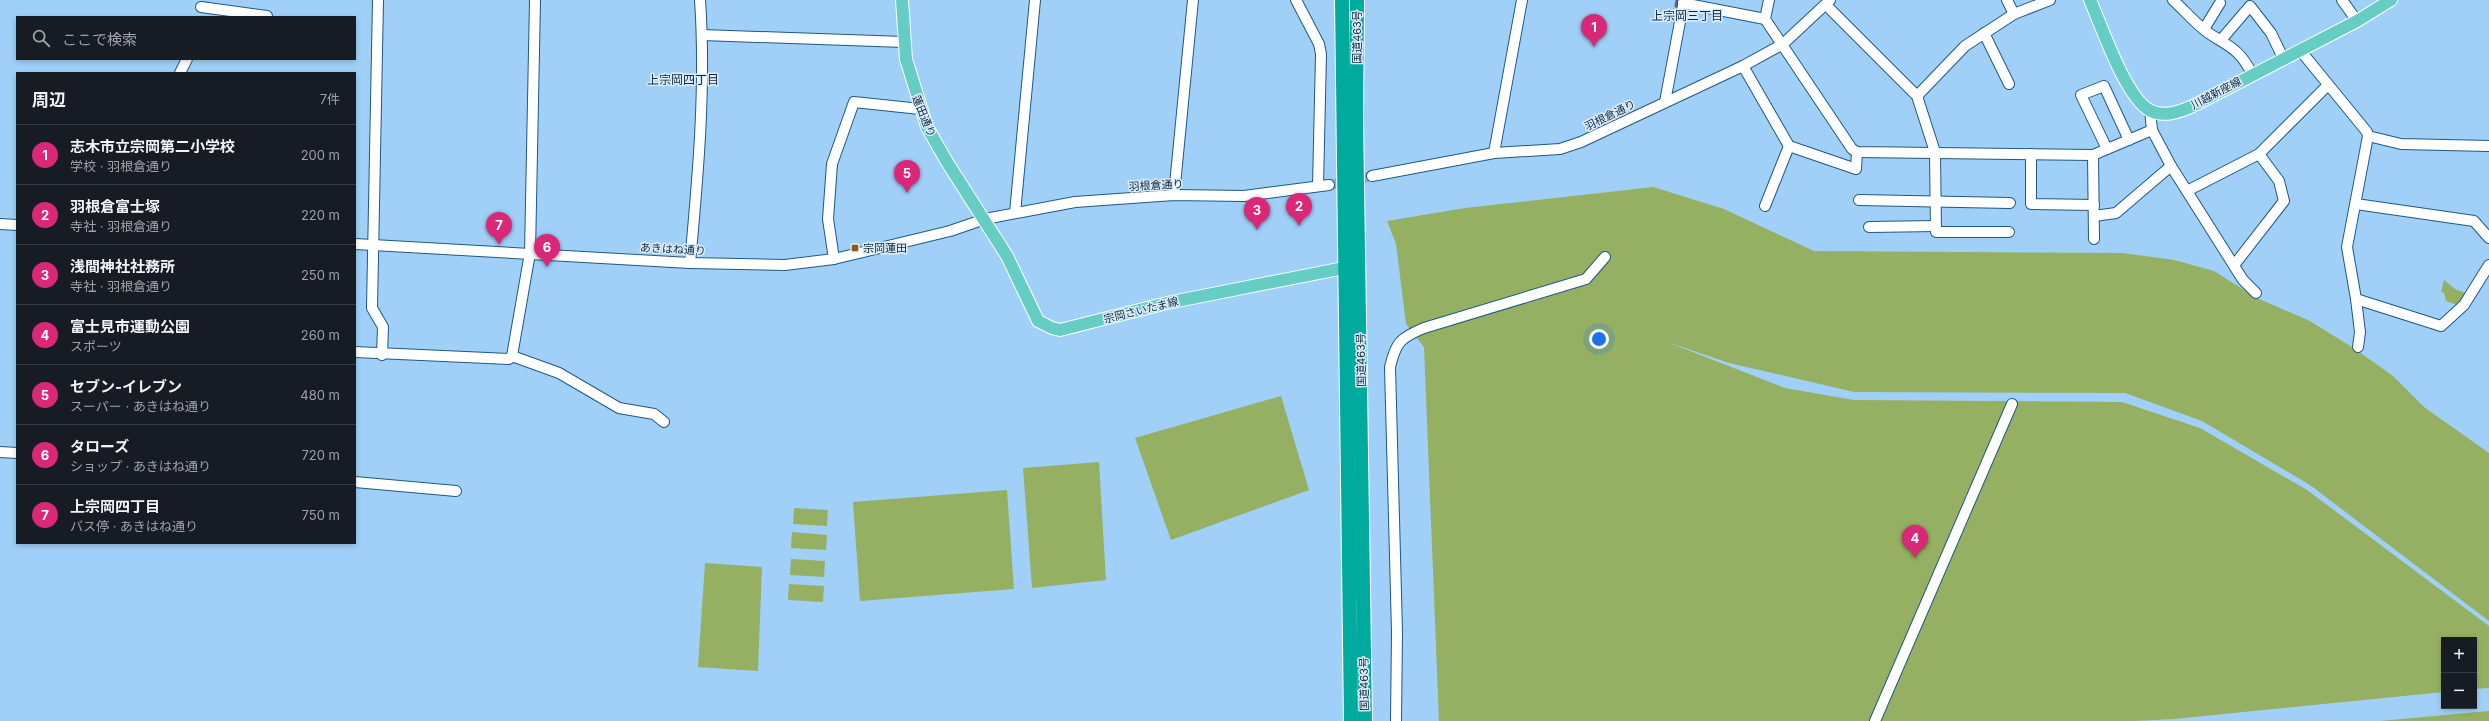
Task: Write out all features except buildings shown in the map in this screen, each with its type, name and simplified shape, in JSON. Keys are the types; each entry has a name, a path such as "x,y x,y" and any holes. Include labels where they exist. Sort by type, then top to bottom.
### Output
{"highway":[{"name":"国道463号","path":"1342,0 1344,267 1351,721"},
{"name":"国道463号","path":"1357,0 1356,117 1360,266 1365,721"}],"main road":[{"name":"蓮田通り","path":"902,0 906,59 920,109 941,153 985,219"},
{"path":"2090,0 2126,82 2133,94 2150,110"},
{"name":"川越新座線","path":"2150,110 2159,114 2180,112 2357,21 2391,0"},
{"name":"宗岡さいたま線","path":"985,219 1019,278 1038,321 1060,330 1167,303 1235,291 1344,267 1360,266"}],"street":[{"path":"378,0 372,245 372,308 383,327 382,355"},
{"path":"356,352 382,355 509,359 512,356 530,253 535,0"},
{"path":"690,262 699,154 702,35 700,0"},
{"path":"1015,213 1035,0"},
{"path":"1174,195 1193,0"},
{"path":"1296,0 1319,44 1321,54 1318,186"},
{"path":"1494,153 1522,0"},
{"path":"1765,19 1769,0"},
{"path":"2007,0 2014,14"},
{"path":"1917,96 1965,46 2014,14 2050,0"},
{"path":"2173,0 2204,29 2222,40 2242,56 2252,74"},
{"path":"2342,0 2357,21"},
{"path":"1665,102 1684,2 1765,19 1852,149 1857,152 2093,155 2152,130"},
{"path":"1828,2 1917,96 1935,152 1936,232 2009,232"},
{"name":"羽根倉通り","path":"1372,176 1494,153 1560,149 1581,142 1743,66 1783,44 1828,2"},
{"path":"2204,29 2220,3"},
{"path":"2222,40 2253,3 2283,58"},
{"path":"201,8 267,16"},
{"path":"1984,33 2009,84"},
{"path":"702,35 904,42"},
{"path":"2300,50 2367,132 2368,136 2347,247 2360,332 2358,347"},
{"path":"180,72 186,60"},
{"path":"1743,66 1789,146 1856,169 1857,152"},
{"path":"2187,191 2259,154 2328,85"},
{"path":"2107,149 2081,95 2104,86 2129,140"},
{"path":"834,259 828,218 832,164 854,102 920,109"},
{"path":"2150,110 2152,130 2171,166 2243,280 2256,293"},
{"path":"2368,136 2401,144 2489,146"},
{"path":"1765,206 1789,146"},
{"path":"2031,154 2032,204 2094,205"},
{"path":"2234,264 2284,201 2279,181 2259,154"},
{"path":"2093,155 2094,239"},
{"path":"2094,216 2116,213 2171,166"},
{"name":"羽根倉通り","path":"985,219 1075,202 1174,195 1244,196 1329,185"},
{"path":"1859,200 2010,204"},
{"path":"2356,204 2474,221 2489,238"},
{"name":"あきはね通り","path":"356,244 690,262 785,265 834,259 950,231 985,219"},
{"path":"0,224 16,225"},
{"path":"1869,227 1936,226"},
{"path":"1396,721 1397,624 1390,367 1394,350 1400,340 1424,328 1586,279 1605,257"},
{"path":"2356,299 2441,326 2464,305 2489,265"},
{"path":"512,356 559,373 619,408 654,414 664,422"},
{"path":"1876,721 2012,404"},
{"path":"0,452 16,453"},
{"path":"356,482 456,491"}],"green space":[{"path":"1653,187 1724,209 1814,251 2123,253 2174,260 2214,271 2257,298 2310,321 2355,349 2393,376 2424,407 2489,453 2489,621 2310,485 2202,421 2125,393 1854,392 1729,363 1667,342 1785,388 1854,400 2122,402 2200,428 2307,490 2489,626 2489,688 2477,689 2477,637 2441,637 2441,692 2174,719 2134,721 1439,721 1424,347 1406,324 1396,244 1387,221 1465,208"},
{"path":"2444,280 2455,289 2468,294 2460,306 2446,301 2444,293 2441,292"},
{"path":"1281,396 1309,490 1171,540 1135,438"},
{"path":"1099,462 1106,580 1032,588 1023,468"},
{"path":"1007,490 1014,589 860,601 853,502"},
{"path":"794,508 828,510 827,526 793,524"},
{"path":"792,532 827,535 826,550 791,548"},
{"path":"791,559 825,561 824,577 790,575"},
{"path":"705,563 762,567 758,671 698,667"},
{"path":"789,584 824,586 823,602 788,600"},
{"path":"2489,711 2489,721 2380,721"}],"waterway":[{"path":"1677,0 1676,6 1681,7"}],"tunnel":[{"path":"1329,185 1372,176"}],"place":[{"name":"志木市立宗岡第二小学校","path":"1594,47"},
{"name":"セブン-イレブン","path":"907,193"},
{"name":"羽根倉富士塚","path":"1299,226"},
{"name":"浅間神社社務所","path":"1257,230"},
{"name":"上宗岡四丁目","path":"499,245"},
{"name":"宗岡蓮田","path":"855,248"},
{"name":"タローズ","path":"547,267"},
{"name":"富士見市運動公園","path":"1915,558"}],"district":[{"name":"上宗岡三丁目","path":"1687,15"},
{"name":"上宗岡四丁目","path":"683,79"}]}
